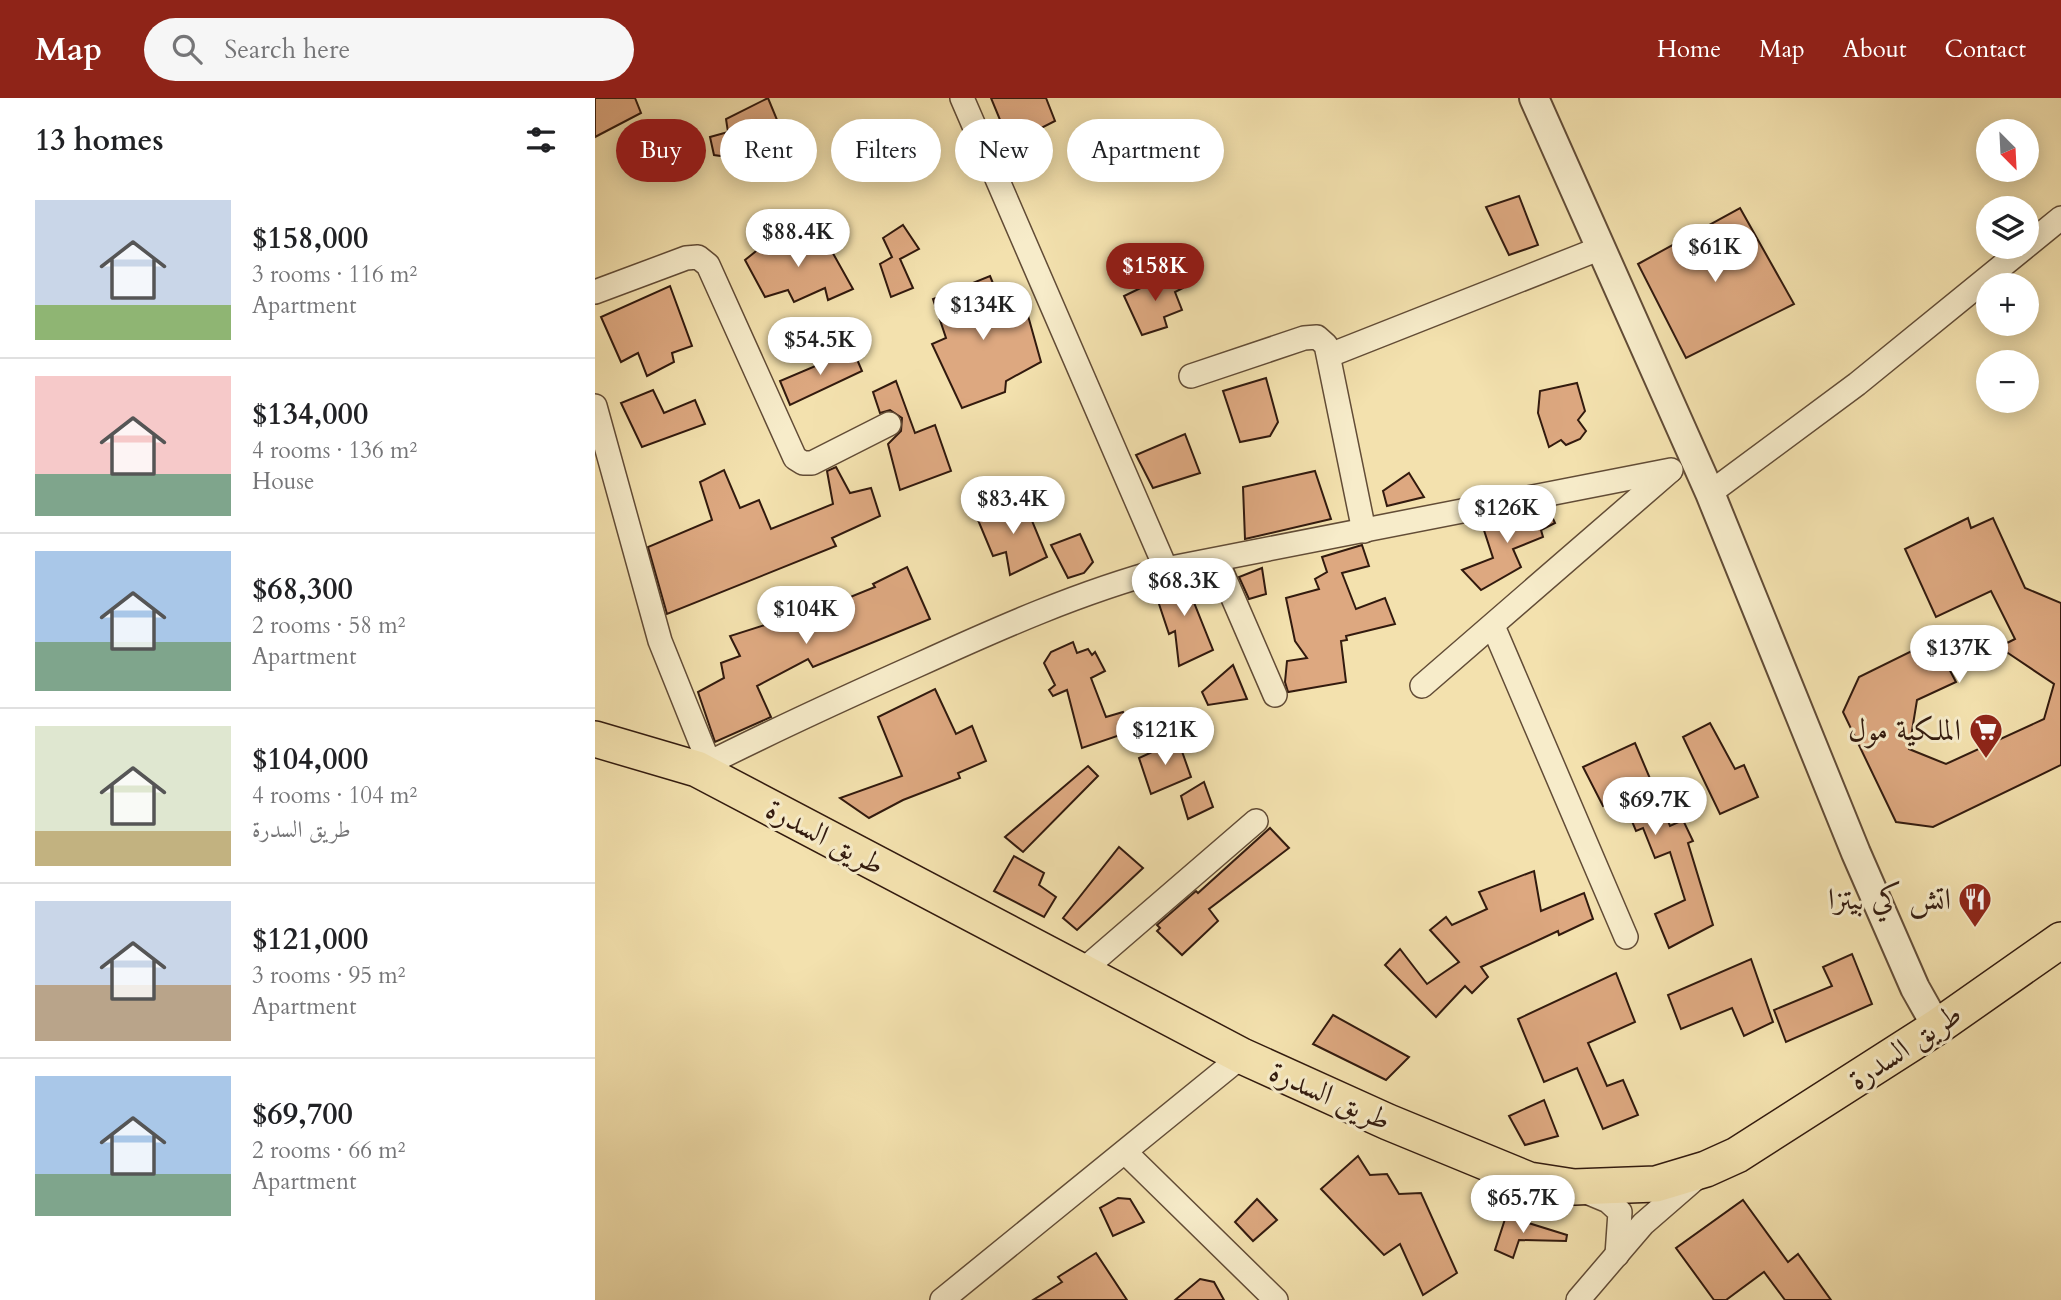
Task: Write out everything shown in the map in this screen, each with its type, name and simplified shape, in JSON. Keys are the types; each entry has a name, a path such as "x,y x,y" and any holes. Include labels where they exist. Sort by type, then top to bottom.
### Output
{"main road":[{"name":"طريق السدرة","path":"595,739 703,766 1081,972 1242,1056 1388,1122 1529,1180 1574,1187 1656,1184 1706,1169 1737,1155 1937,1027 2061,940"}],"street":[{"path":"962,98 1166,569"},
{"path":"1534,98 1601,248 1682,463 1710,494 1856,853 1915,988 1937,1027"},
{"path":"1710,494 1857,384 2061,218"},
{"path":"1330,355 1601,248"},
{"path":"595,292 686,258 698,257 708,265 795,458 803,463 812,463 889,424"},
{"path":"1191,376 1304,338 1317,337 1326,345 1364,531"},
{"path":"595,406 660,640 703,766 1005,626 1106,584 1166,569 1364,531 1682,463"},
{"path":"1422,686 1682,463"},
{"path":"1217,561 1275,695"},
{"path":"1493,626 1626,937"},
{"path":"1081,972 1256,821"},
{"path":"942,1300 1242,1056"},
{"path":"1125,1152 1276,1300"},
{"path":"1578,1300 1643,1224 1706,1169"},
{"path":"1574,1187 1608,1200 1620,1212 1617,1255"}],"building":[{"path":"595,98 635,98 641,113 630,119 616,119 616,126 595,137"},
{"path":"768,98 777,119 726,119"},
{"path":"991,98 1046,98 1055,121 1053,122 1053,119 1000,119"},
{"path":"720,134 720,156 714,155 710,137"},
{"path":"1519,196 1538,245 1509,255 1486,207"},
{"path":"1740,208 1794,304 1686,358 1638,264"},
{"path":"903,225 919,249 900,259 913,288 891,297 880,264 892,257 883,238"},
{"path":"814,233 821,252 830,248 853,289 828,300 825,288 794,302 788,290 765,297 745,260 775,236 784,246 799,235"},
{"path":"1178,270 1183,288 1175,292 1182,310 1164,317 1167,327 1142,335 1124,296"},
{"path":"990,276 1005,313 1025,305 1041,362 1006,381 1005,392 962,408 932,344 946,338 933,299"},
{"path":"670,286 692,346 672,353 674,362 647,376 638,353 621,362 601,317"},
{"path":"853,350 862,371 790,405 780,381"},
{"path":"1266,378 1278,422 1270,436 1240,442 1223,391"},
{"path":"896,381 915,433 935,425 951,471 900,490 888,444 901,431 902,418 890,410 880,413 873,392"},
{"path":"1577,383 1585,411 1578,420 1586,431 1580,439 1566,445 1561,440 1549,447 1538,413 1540,391"},
{"path":"653,390 664,413 695,400 705,424 642,447 621,403"},
{"path":"1185,434 1200,473 1153,488 1136,455"},
{"path":"836,467 850,493 871,488 880,516 832,538 836,546 667,614 648,547 712,520 700,482 724,470 740,508 759,500 771,529 833,504 827,471"},
{"path":"1315,471 1331,519 1245,539 1243,487"},
{"path":"1409,473 1424,497 1387,506 1383,491"},
{"path":"1023,499 1047,557 1010,575 1006,552 993,556 978,520"},
{"path":"1548,508 1555,523 1541,530 1543,537 1513,549 1521,567 1481,590 1462,570 1493,558 1481,521 1500,518 1502,522"},
{"path":"1968,518 1971,528 1993,518 2025,588 2061,603 2061,765 1933,827 1896,822 1843,712 1859,677 1934,640 1956,682 1917,700 1909,749 1946,764 2044,719 2054,684 1999,647 2015,639 1991,591 1936,617 1905,549"},
{"path":"1080,534 1093,562 1084,573 1068,578 1051,545"},
{"path":"1362,545 1369,566 1342,573 1356,609 1385,598 1395,624 1346,636 1347,640 1341,641 1346,682 1288,692 1285,682 1287,661 1307,658 1295,641 1286,598 1319,589 1315,579 1327,572 1322,557"},
{"path":"907,567 930,619 813,667 808,659 757,686 771,717 715,742 698,692 724,678 721,663 740,656 730,636 784,619 781,610 816,592 821,609 875,587 873,584"},
{"path":"1262,568 1266,594 1249,599 1239,577"},
{"path":"1198,577 1206,595 1193,600 1213,650 1179,666 1175,631 1169,634 1156,595 1158,586"},
{"path":"1073,642 1077,653 1088,649 1092,655 1095,652 1105,671 1091,678 1106,717 1123,712 1132,731 1082,748 1067,690 1053,696 1049,690 1055,685 1044,663 1051,652"},
{"path":"1233,665 1247,699 1208,705 1202,692"},
{"path":"935,689 956,734 972,726 986,761 958,773 960,778 903,800 869,818 840,798 902,776 878,717"},
{"path":"1710,723 1735,769 1744,765 1758,797 1720,814 1683,737"},
{"path":"1178,740 1191,777 1151,794 1139,758"},
{"path":"1635,743 1670,826 1683,820 1693,841 1688,843 1713,925 1669,948 1655,914 1685,900 1670,852 1655,858 1643,828 1636,831 1622,797 1603,806 1583,767"},
{"path":"1088,766 1098,776 1023,852 1005,837"},
{"path":"1204,782 1213,807 1188,819 1181,796"},
{"path":"1270,828 1289,848 1209,909 1218,921 1182,955 1157,931 1160,928 1157,925 1196,891 1198,893"},
{"path":"1119,847 1143,868 1077,930 1063,918"},
{"path":"1014,856 1044,873 1039,885 1056,897 1044,917 994,891"},
{"path":"1534,871 1541,911 1584,893 1593,919 1559,935 1558,931 1481,967 1488,977 1472,993 1465,986 1436,1017 1385,965 1400,949 1427,984 1459,962 1430,930 1446,917 1452,925 1487,909 1479,892"},
{"path":"1852,954 1872,1004 1786,1042 1774,1010 1832,986 1823,967"},
{"path":"1751,959 1773,1022 1744,1036 1732,1008 1681,1029 1668,995"},
{"path":"1616,973 1635,1022 1588,1043 1607,1086 1623,1080 1638,1115 1603,1129 1577,1068 1544,1082 1518,1019"},
{"path":"1333,1015 1409,1057 1386,1080 1313,1044"},
{"path":"1544,1100 1558,1136 1525,1145 1509,1116"},
{"path":"1358,1156 1370,1175 1387,1174 1399,1194 1421,1193 1457,1273 1423,1295 1400,1244 1384,1255 1321,1189"},
{"path":"1118,1198 1130,1199 1144,1222 1113,1236 1100,1208"},
{"path":"1257,1199 1277,1220 1253,1241 1235,1222"},
{"path":"1743,1200 1788,1262 1798,1254 1831,1300 1785,1300 1764,1272 1726,1300 1714,1300 1676,1248"},
{"path":"1506,1216 1567,1235 1566,1241 1519,1240 1513,1258 1495,1250"},
{"path":"1096,1253 1127,1300 1033,1300 1062,1282 1058,1277"},
{"path":"1200,1279 1214,1282 1224,1300 1175,1300"}],"place":[{"name":"الملكية مول","path":"1986,760"},
{"name":"اتش كي بيتزا","path":"1975,929"}]}
